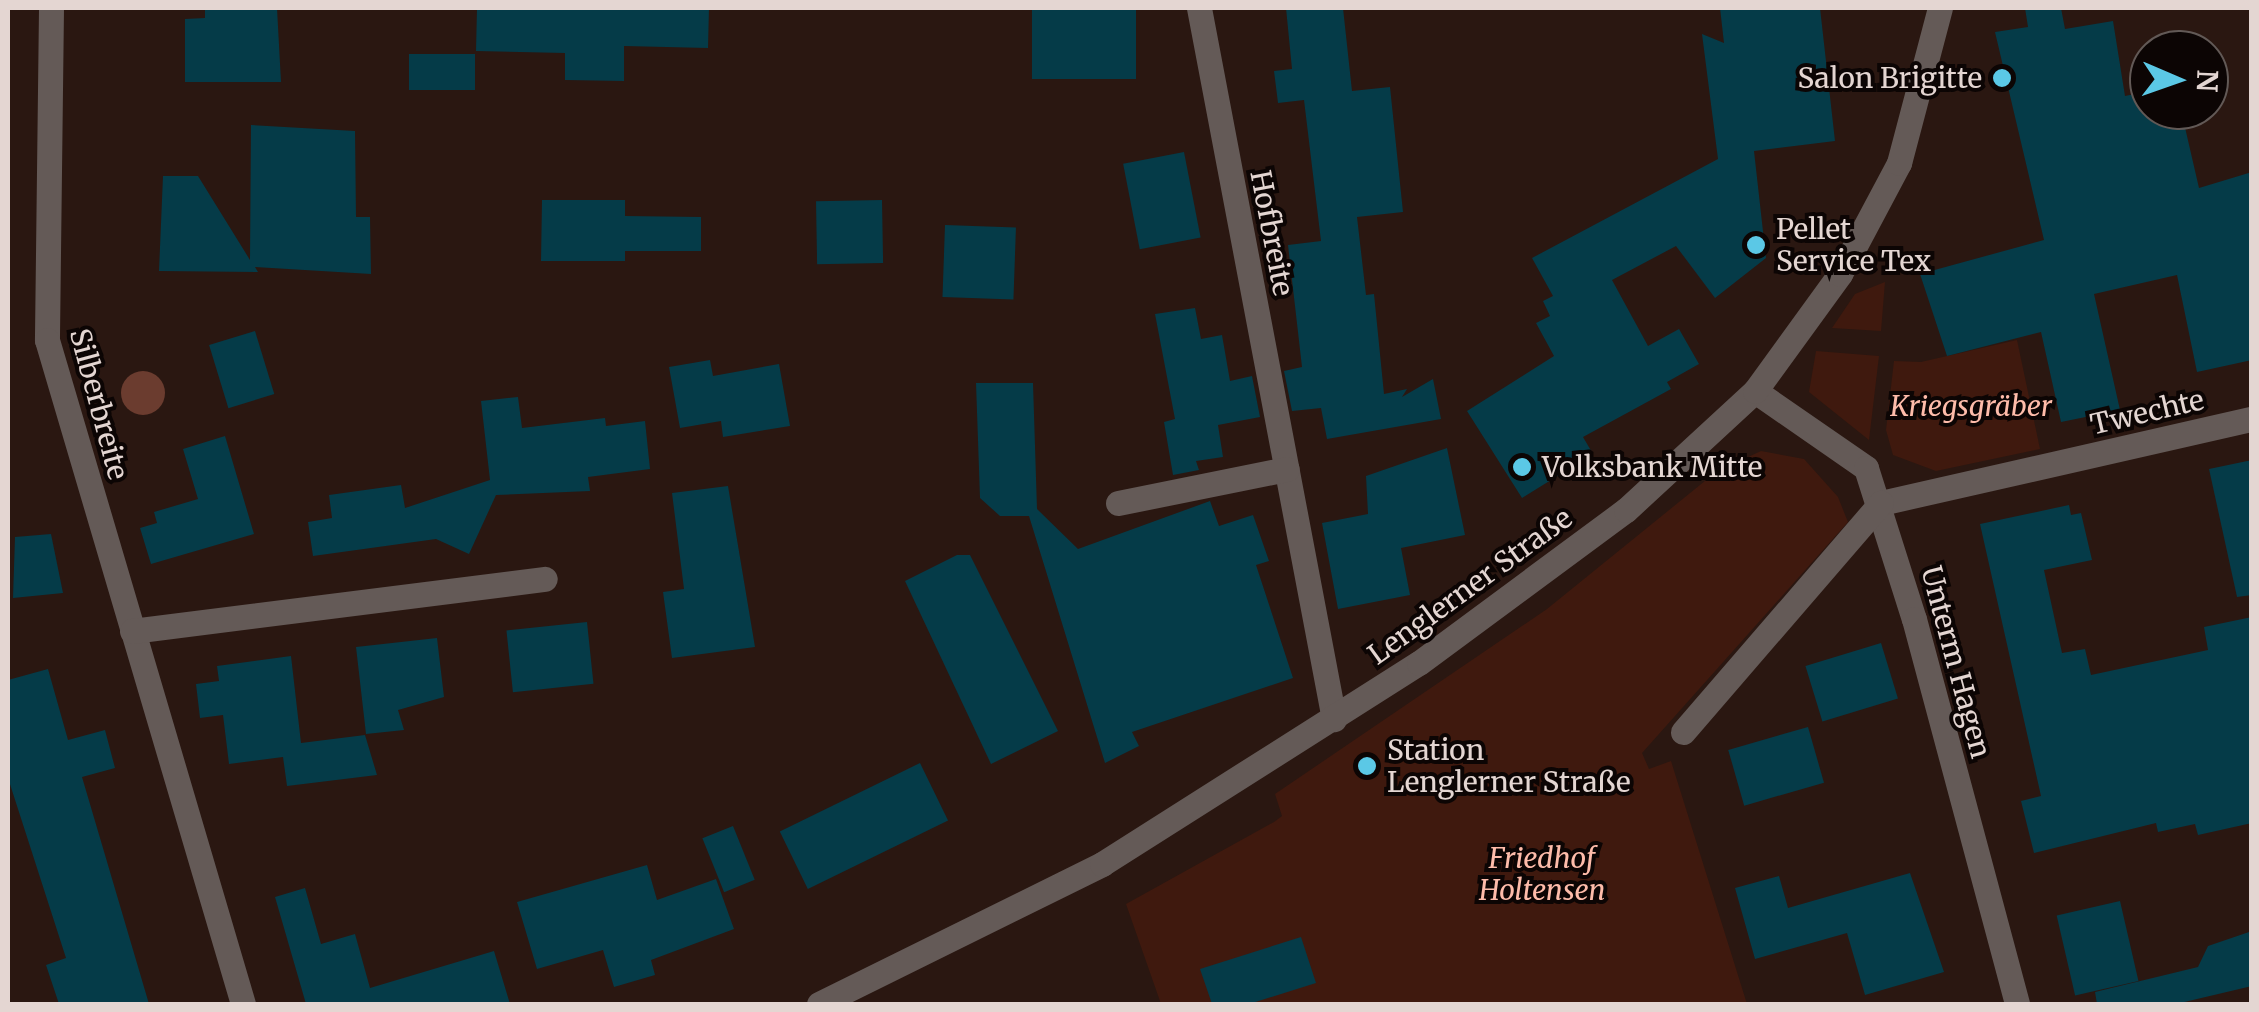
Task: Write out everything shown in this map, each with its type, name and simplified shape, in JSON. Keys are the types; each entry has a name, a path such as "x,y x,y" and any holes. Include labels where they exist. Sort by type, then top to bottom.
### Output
{"street":[{"name":"Silberbreite","path":"51,8 48,340 243,1004"},
{"name":"Hofbreite","path":"1199,8 1334,719"},
{"name":"Lenglerner Straße","path":"819,1004 1102,864 1334,719 1626,510 1755,390 1840,274 1899,163 1940,8"},
{"name":"Unterm Hagen","path":"1755,390 1866,468 1881,503 2017,1004"},
{"name":"Twechte","path":"1881,503 2252,419"},
{"path":"1118,503 1287,469"},
{"path":"1682,732 1881,503"},
{"path":"132,632 545,579"}],"green space":[{"path":"1885,282 1881,331 1832,328 1855,294"},
{"name":"Kriegsgräber","path":"2017,340 2040,449 1936,471 1893,455 1886,430 1894,361 1921,362"},
{"path":"1816,351 1879,356 1869,440 1809,392"},
{"name":"Friedhof Holtensen","path":"1761,451 1804,459 1838,497 1848,522 1642,753 1649,769 1671,761 1747,1004 1161,1004 1126,904 1274,822 1282,816 1275,794 1547,609 1716,472"}],"shaded area":[{"path":"143,371 158,378 165,393 158,408 143,415 128,408 121,393 128,378"}],"building":[{"path":"205,8 277,8 281,82 185,82 185,19 205,18"},
{"path":"477,8 709,8 708,48 624,46 624,81 565,80 565,53 476,51"},
{"path":"1032,8 1136,8 1136,79 1032,79"},
{"path":"1286,8 1343,8 1352,91 1390,87 1403,212 1357,217 1366,295 1374,294 1384,394 1407,389 1402,397 1433,379 1441,419 1327,439 1321,408 1292,411 1284,371 1302,367 1288,245 1321,241 1304,100 1278,103 1274,71 1292,69"},
{"path":"1720,8 1820,8 1835,141 1754,151 1766,258 1715,298 1676,246 1612,280 1648,346 1679,329 1699,364 1667,382 1671,389 1583,437 1593,454 1522,498 1467,411 1554,356 1536,323 1550,316 1543,301 1553,296 1532,258 1718,159 1702,34 1724,43"},
{"path":"2025,8 2061,8 2065,29 2113,21 2125,96 2129,95 2129,130 2186,130 2199,188 2252,172 2252,360 2197,372 2177,275 2094,294 2120,410 2061,422 2041,332 1947,356 1920,274 2044,240 1995,32 2028,27"},
{"path":"409,54 475,54 475,90 409,90"},
{"path":"251,125 355,131 356,217 370,217 371,274 255,267 258,272 159,271 163,176 198,176 250,260"},
{"path":"1184,152 1201,237 1140,249 1123,164"},
{"path":"542,200 625,200 625,216 701,217 701,251 625,251 625,261 541,261"},
{"path":"882,200 883,263 817,264 816,201"},
{"path":"945,225 1016,227 1013,299 942,297"},
{"path":"1195,308 1201,339 1222,335 1230,381 1252,376 1260,417 1218,425 1223,457 1196,461 1199,470 1173,475 1164,422 1175,419 1155,314"},
{"path":"255,331 274,394 228,408 209,345"},
{"path":"710,360 713,376 779,364 790,426 723,437 721,421 680,428 669,367"},
{"path":"976,383 1033,383 1037,509 1078,549 1210,501 1219,526 1253,515 1269,561 1256,565 1293,678 1132,732 1139,746 1105,763 1029,516 1000,516 980,498"},
{"path":"518,397 522,428 605,418 606,426 645,421 650,469 588,477 590,491 496,495 469,554 436,539 313,556 308,522 332,518 329,495 401,485 405,508 490,480 481,401"},
{"path":"225,436 254,534 151,564 140,528 157,523 154,512 198,499 183,449"},
{"path":"1447,448 1465,535 1401,548 1410,595 1338,609 1322,523 1368,514 1366,476"},
{"path":"2252,460 2252,595 2237,597 2209,469"},
{"path":"728,486 755,647 672,658 663,592 684,589 672,493"},
{"path":"2069,505 2071,515 2081,513 2092,560 2044,570 2062,653 2085,649 2091,675 2208,650 2204,627 2252,617 2252,823 2198,835 2195,824 2158,832 2156,823 2034,853 2021,801 2041,796 1980,524"},
{"path":"51,534 63,593 13,598 15,537"},
{"path":"957,555 970,555 1058,731 991,764 905,581"},
{"path":"587,622 593,684 513,692 506,630"},
{"path":"437,638 444,697 398,710 404,730 366,734 356,647"},
{"path":"1881,643 1898,698 1822,722 1805,666"},
{"path":"291,656 301,743 365,735 377,775 287,786 283,757 229,764 223,715 200,718 196,684 219,681 217,666"},
{"path":"48,669 68,740 105,730 115,768 82,777 149,1004 59,1004 46,965 66,958 8,778 8,680"},
{"path":"1808,727 1824,783 1744,806 1728,750"},
{"path":"920,763 948,821 808,889 780,831"},
{"path":"733,826 755,880 724,892 702,838"},
{"path":"647,865 657,900 716,879 734,929 651,960 655,975 614,987 603,950 537,969 517,902"},
{"path":"1910,873 1944,972 1865,995 1847,933 1755,959 1735,888 1779,876 1788,908"},
{"path":"305,888 321,944 355,934 370,988 494,951 510,1004 306,1004 275,897"},
{"path":"2120,901 2138,981 2075,996 2057,916"},
{"path":"2252,931 2252,986 2176,1004 2097,1004 2095,992 2198,967 2208,946"},
{"path":"1301,937 1316,983 1249,1004 1212,1004 1200,969"}],"place":[{"name":"Salon Brigitte","path":"2002,78"},
{"name":"Pellet Service Tex","path":"1756,245"},
{"name":"Volksbank Mitte","path":"1522,467"},
{"name":"Station Lenglerner Straße","path":"1367,766"}]}
